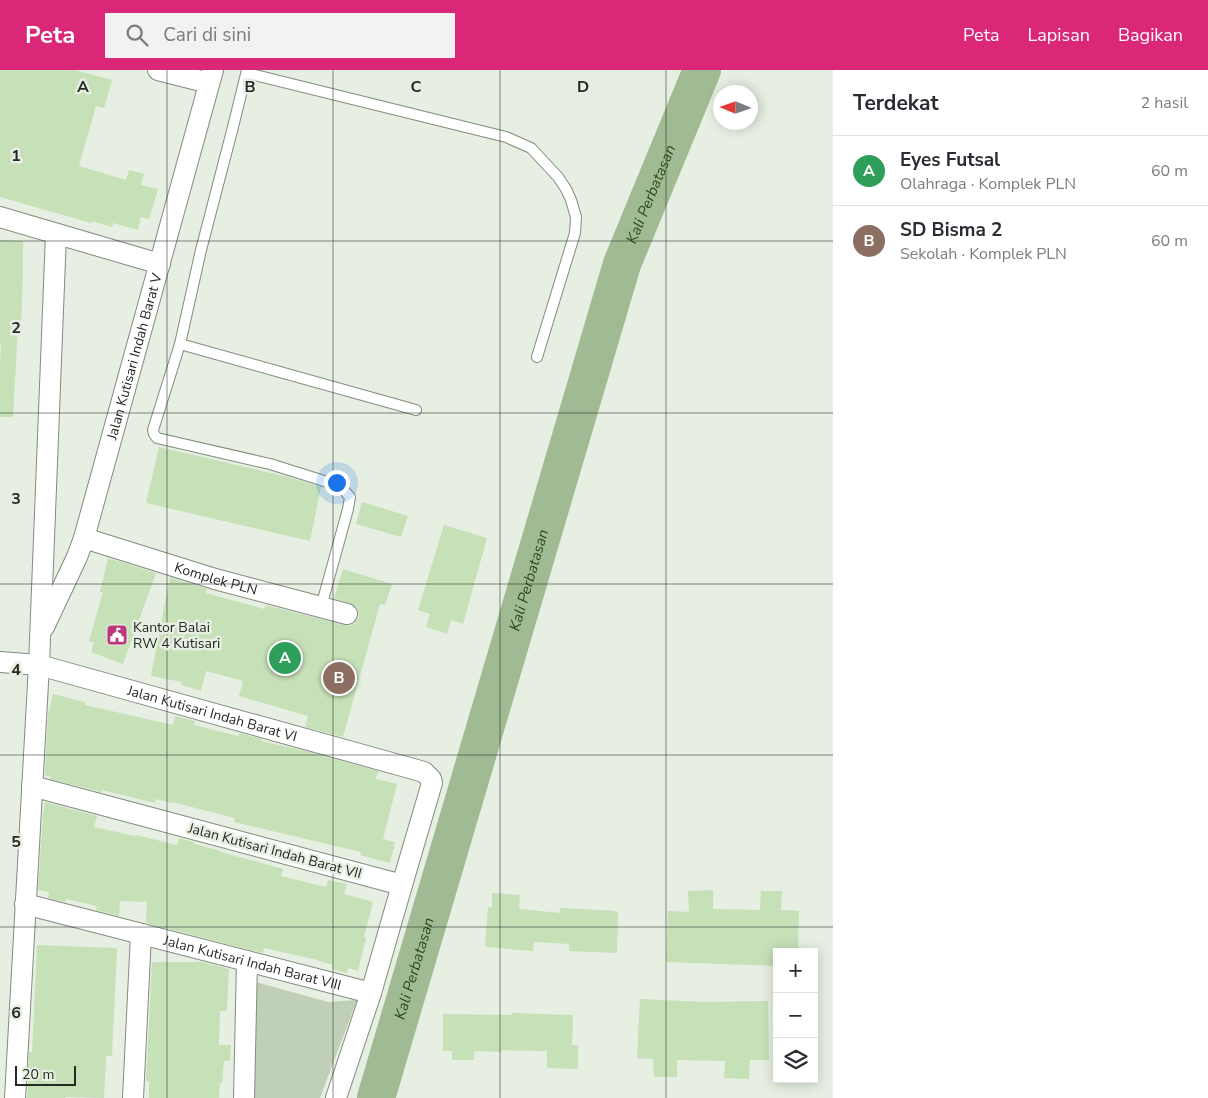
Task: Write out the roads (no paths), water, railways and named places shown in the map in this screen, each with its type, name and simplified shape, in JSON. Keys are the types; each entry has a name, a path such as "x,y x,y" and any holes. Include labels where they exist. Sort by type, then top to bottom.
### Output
{"street":[{"path":"158,70 211,77"},
{"name":"Jalan Kutisari Indah Barat V","path":"40,636 84,538 211,77"},
{"path":"0,217 160,264"},
{"name":"Jalan Kutisari Indah Barat V","path":"15,1098 40,636 56,234"},
{"name":"Komplek PLN","path":"84,538 215,579 347,614"},
{"name":"Jalan Kutisari Indah Barat VI","path":"0,662 38,665 424,772 431,778 432,787 402,885"},
{"name":"Jalan Kutisari Indah Barat VII","path":"32,786 402,885"},
{"path":"336,1098 371,993 402,885"},
{"name":"Jalan Kutisari Indah Barat VIII","path":"25,904 371,993"},
{"path":"133,1098 141,934"},
{"path":"244,1098 246,961"}],"lane":[{"path":"320,607 348,509 350,497 341,487 270,464 157,438 154,434 154,426 180,344 201,250 247,72 506,137 531,148 558,177 566,189 572,200 576,223 575,233 537,357"},
{"path":"180,344 416,410"}],"waterway":[{"name":"Kali Perbatasan","path":"376,1098 622,264 702,70"}],"place":[{"name":"Kantor Balai RW 4 Kutisari","path":"117,635"},
{"name":"Eyes Futsal","path":"285,658"},
{"name":"SD Bisma 2","path":"339,678"}]}
